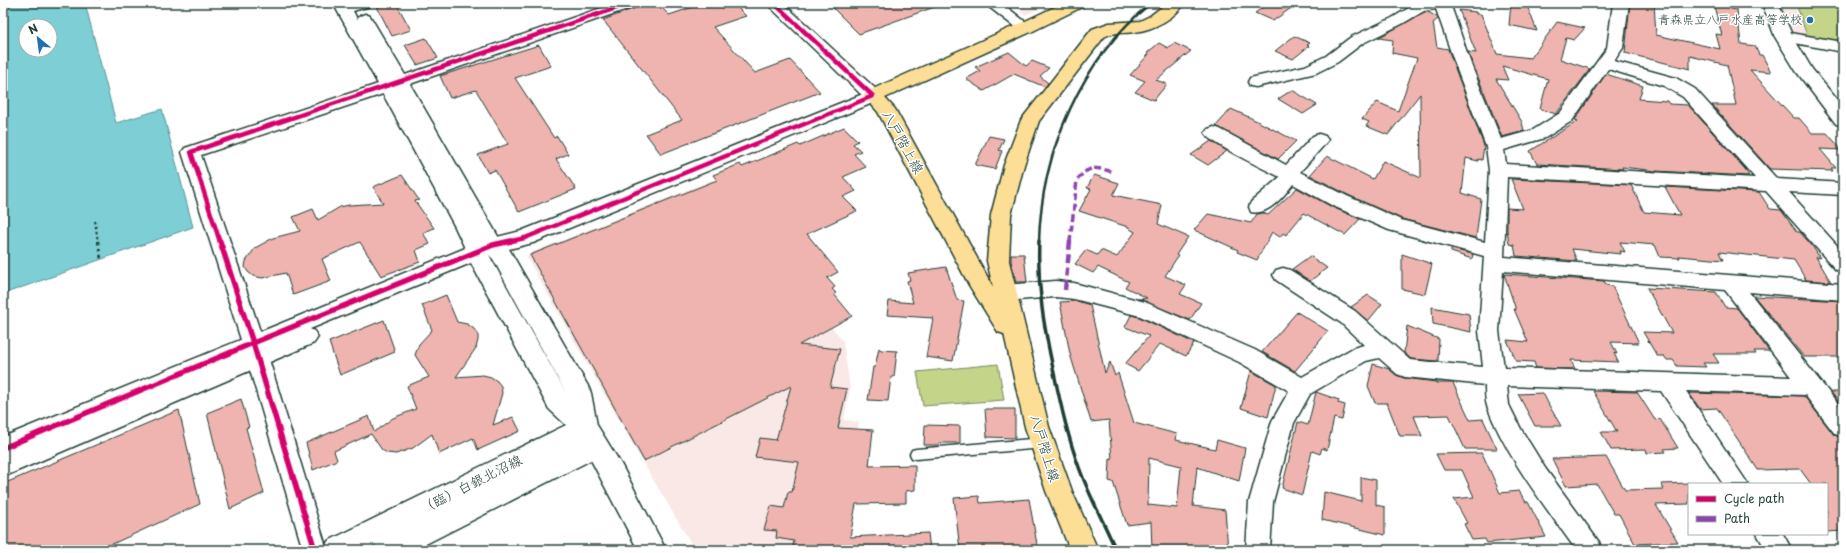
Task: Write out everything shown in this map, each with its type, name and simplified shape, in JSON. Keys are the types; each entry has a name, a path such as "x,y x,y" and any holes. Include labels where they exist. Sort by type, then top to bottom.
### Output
{"main road":[{"name":"八戸階上線","path":"1017,342 980,285 886,109 874,96 1025,28 1076,3"},
{"name":"八戸階上線","path":"1084,550 1059,491 1037,427 1004,293 998,261 1001,215 1014,165 1030,120 1098,34 1106,28 1139,26 1156,20 1177,3"}],"street":[{"path":"315,550 256,350 191,152 631,3"},
{"path":"3,448 256,350 488,253 874,96 774,3"},
{"path":"992,3 1025,28"},
{"path":"1495,147 1539,134 1566,117 1615,48 1621,3"},
{"path":"1770,3 1784,37 1805,71 1843,120"},
{"path":"1256,82 1310,70 1332,59 1357,40 1397,21 1419,7 1429,4 1442,4 1464,67 1495,147 1498,170 1489,331 1498,405 1513,436 1537,475 1590,550"},
{"path":"352,5 394,84 465,227 488,253 558,402 590,436 612,472 652,550"},
{"path":"1784,37 1843,47"},
{"path":"1605,63 1670,82 1689,93 1843,265"},
{"path":"1214,133 1340,201 1396,225 1493,257 1732,284 1843,292"},
{"path":"1258,207 1280,188 1290,175 1292,169 1319,140"},
{"path":"1498,170 1843,189"},
{"path":"1283,275 1348,317 1406,368 1494,377 1810,386"},
{"path":"1732,284 1843,428"},
{"path":"1004,293 1074,290 1145,310 1247,356 1302,388"},
{"path":"1258,550 1261,502 1283,421 1302,388 1361,354 1383,349"},
{"path":"3,466 256,350"},
{"path":"1667,382 1735,483"},
{"name":"（臨）白銀北沼線","path":"338,550 590,436"},
{"name":"（臨）白銀北沼線","path":"387,550 590,436"},
{"path":"1771,535 1780,550"}],"lane":[{"path":"916,454 1043,443"}],"path":[{"path":"95,221 101,260"}],"shaded area":[{"path":"1010,3 1053,3 1025,15"},
{"name":"青森県立八戸水産高等学校","path":"1770,3 1843,3 1843,47 1784,37"},
{"path":"712,180 843,341 850,388 844,420 859,422 835,550 695,550 645,466 527,258 528,254"}],"green space":[{"path":"1796,3 1843,3 1843,41 1807,36"},
{"path":"998,364 1004,400 923,406 917,372"}],"water":[{"path":"3,3 85,3 116,123 162,109 193,227 3,294"}],"building":[{"path":"396,3 411,30 392,36 377,7"},
{"path":"649,3 657,3 669,15 705,3 733,3 746,16 713,27 755,73 790,60 820,92 661,154 646,134 682,120 603,20"},
{"path":"828,3 939,3 940,5 859,34"},
{"path":"1269,3 1298,3 1273,21 1255,13"},
{"path":"1511,3 1526,3 1537,31 1509,25"},
{"path":"1630,3 1654,3 1656,35 1720,49 1716,34 1722,35 1713,3 1729,3 1731,9 1737,10 1741,44 1755,46 1759,55 1762,55 1771,72 1750,70 1794,118 1799,118 1812,133 1827,133 1842,150 1820,149 1836,168 1831,168 1833,171 1770,169 1712,105 1736,105 1727,65 1690,56 1690,69 1625,53"},
{"path":"1459,10 1481,14 1497,54 1531,58 1557,22 1585,28 1574,40 1566,38 1560,59 1590,69 1556,114 1540,109 1548,79 1502,66 1508,80 1496,79 1522,122 1524,131 1502,137 1468,52 1476,53"},
{"path":"1425,12 1428,12 1438,19 1433,23 1437,47 1448,49 1484,146 1482,160 1478,159 1478,161 1466,158 1462,193 1481,199 1476,238 1402,219 1348,195 1310,175 1327,156 1373,179 1383,161 1421,178 1420,94 1388,135 1366,126 1369,122 1362,119 1377,102 1398,111 1417,58 1392,53 1393,40 1378,38"},
{"path":"1294,36 1310,43 1307,45 1309,46 1293,59 1275,51"},
{"path":"426,38 438,58 417,65 405,45"},
{"path":"1159,43 1168,48 1174,43 1191,51 1156,80 1167,84 1154,100 1135,92 1145,81 1130,75 1149,54 1147,53"},
{"path":"539,45 551,66 515,78 554,138 557,136 568,154 556,159 576,189 519,212 495,170 488,173 478,155 508,144 476,90 450,98 440,76"},
{"path":"1009,52 1026,66 1032,61 1049,68 1040,76 1048,83 1045,87 1014,74 984,91 966,79 980,71 975,67"},
{"path":"1606,74 1643,86 1639,99 1667,101 1669,104 1688,105 1745,169 1749,176 1656,171 1622,167 1623,169 1537,164 1530,151 1578,121 1575,120"},
{"path":"1292,90 1317,105 1303,114 1278,99"},
{"path":"1231,109 1296,141 1278,159 1216,126"},
{"path":"844,127 858,141 853,144 861,151 854,154 866,167 843,177 856,191 843,197 857,211 807,234 838,272 827,278 835,287 832,289 836,293 834,294 852,316 799,345 840,349 830,387 847,389 838,428 873,430 869,466 915,465 915,490 906,491 906,503 856,504 850,537 928,533 930,550 792,550 794,541 776,538 777,531 764,530 771,506 784,508 788,492 792,492 799,462 755,457 760,438 776,440 791,386 644,461 530,255 717,180 713,175 740,164 742,167 798,144 800,146"},
{"path":"989,136 1004,139 999,150 1002,151 995,169 975,165"},
{"path":"1211,141 1227,151 1208,165 1191,155"},
{"path":"402,175 419,200 415,201 434,228 423,233 430,244 416,250 420,262 381,276 360,242 322,259 331,281 293,295 286,273 262,278 253,276 248,272 245,267 246,261 255,248 273,238 300,231 293,217 313,209 318,220 340,207 383,203 373,187"},
{"path":"1094,175 1119,183 1113,195 1162,205 1158,224 1188,237 1165,276 1186,285 1180,294 1201,303 1190,320 1138,299 1147,298 1125,287 1129,282 1098,267 1093,273 1075,264 1086,250 1097,255 1101,250 1117,257 1135,232 1130,229 1131,228 1079,211 1091,189 1087,188"},
{"path":"1511,179 1631,185 1644,212 1680,215 1665,187 1759,192 1770,209 1781,210 1797,232 1800,232 1813,247 1820,258 1816,257 1831,282 1806,280 1794,260 1719,252 1723,260 1679,256 1680,258 1660,257 1655,245 1620,242 1625,252 1620,251 1621,254 1572,249 1577,261 1516,256 1514,245 1509,244 1507,230 1507,208 1523,209"},
{"path":"1297,188 1332,207 1360,219 1345,235 1304,213 1286,235 1283,233 1280,237 1272,232 1257,260 1237,252 1238,250 1194,230 1208,214 1251,223 1257,214 1263,213 1268,215"},
{"path":"1451,249 1473,254 1472,259 1451,252"},
{"path":"1011,254 1024,254 1027,282 1016,282 1011,261"},
{"path":"1402,254 1432,264 1425,294 1402,289"},
{"path":"1310,256 1327,268 1310,281 1292,269"},
{"path":"946,267 957,300 964,301 953,361 926,357 933,318 887,315 889,301 913,303 907,281 910,280 908,273"},
{"path":"1504,274 1604,281 1606,285 1612,286 1639,343 1611,342 1617,354 1614,353 1618,362 1571,360 1575,369 1536,368 1534,362 1516,361 1507,340 1528,342 1514,309 1516,310"},
{"path":"1647,288 1716,292 1725,307 1737,308 1769,351 1754,351 1756,354 1713,354 1719,363 1703,363 1706,367 1677,366 1673,360 1667,360 1664,356 1657,356 1643,332 1672,333"},
{"path":"446,295 457,322 467,324 478,334 476,348 456,377 483,375 491,377 497,381 501,386 502,393 493,425 513,417 520,431 478,450 473,438 439,454 432,434 413,448 396,454 387,453 382,450 371,434 334,451 337,460 313,470 306,443 369,416 374,432 393,418 416,409 407,386 429,377 415,355 419,344 432,330 422,305"},
{"path":"1368,295 1382,304 1368,321 1351,307"},
{"path":"1754,296 1843,301 1843,357 1804,357"},
{"path":"1077,301 1090,305 1105,373 1110,362 1115,376 1118,373 1134,423 1177,434 1176,440 1215,449 1217,440 1245,448 1239,481 1197,467 1193,506 1225,510 1228,550 1152,550 1151,522 1127,525 1113,482 1109,481 1110,459 1112,460 1109,420 1091,422 1070,354 1060,302","holes":["1149,458 1181,466 1177,508 1148,505"]},
{"path":"1432,307 1469,314 1471,332 1433,324"},
{"path":"1297,312 1328,331 1295,371 1262,352"},
{"path":"1131,315 1139,317 1194,343 1186,356 1160,344 1138,371 1125,364 1149,336 1125,327"},
{"path":"384,320 395,352 340,375 329,342"},
{"path":"1407,326 1439,339 1438,361 1411,359 1404,353"},
{"path":"879,348 881,350 897,351 894,377 891,377 888,401 868,400 873,367 875,367"},
{"path":"1373,364 1389,369 1396,375 1404,378 1436,383 1453,383 1470,420 1483,419 1497,449 1465,449 1449,415 1414,416 1422,436 1400,436 1387,403 1375,403 1368,386"},
{"path":"1251,371 1276,385 1268,417 1241,408"},
{"path":"1593,391 1637,392 1655,420 1660,419 1678,448 1664,449 1666,452 1647,453 1646,449 1611,450 1601,432 1617,432"},
{"path":"1316,392 1339,400 1338,403 1345,405 1342,420 1334,418 1327,450 1322,448 1320,454 1312,451 1302,495 1282,488 1298,422 1308,425"},
{"path":"1831,392 1843,392 1843,408"},
{"path":"1543,393 1561,426 1535,426 1518,394"},
{"path":"1689,393 1804,396 1834,435 1843,438 1843,531 1828,532 1828,483 1810,483 1800,469 1758,470 1717,408 1700,409"},
{"path":"241,399 249,427 246,428 264,493 230,509 207,413"},
{"path":"985,409 1015,409 1015,438 987,437"},
{"path":"179,410 200,504 99,550 3,550 3,484"},
{"path":"925,425 960,426 960,443 924,445"},
{"path":"1482,453 1500,493 1519,491 1526,502 1528,502 1546,537 1487,543 1485,539 1472,540 1464,524 1467,523 1454,499 1474,497 1462,470 1444,470 1436,454"},
{"path":"1606,457 1625,490 1664,489 1661,484 1688,483 1688,504 1656,505 1678,542 1635,544 1619,514 1614,514 1597,484 1566,486 1552,459"},
{"path":"1361,477 1376,480 1376,505 1385,507 1385,535 1322,520 1324,492 1361,501"},
{"path":"979,496 980,503 1029,499 1038,550 960,550 954,498"}],"railway":[{"path":"1039,242 1042,208 1048,175 1057,142 1070,110 1085,80 1104,51 1126,26 1151,3"},
{"path":"1039,242 1040,292 1044,324 1059,398 1072,446 1084,480 1116,550"}],"marked path":[{"path":"1065,290 1077,180 1088,169 1097,168 1113,172"}],"cycle path":[{"path":"315,550 253,343 191,152 375,91 631,3"},
{"path":"3,448 253,343 493,245 525,238 873,96 774,3"}],"place":[{"name":"青森県立八戸水産高等学校","path":"1810,20"}]}
